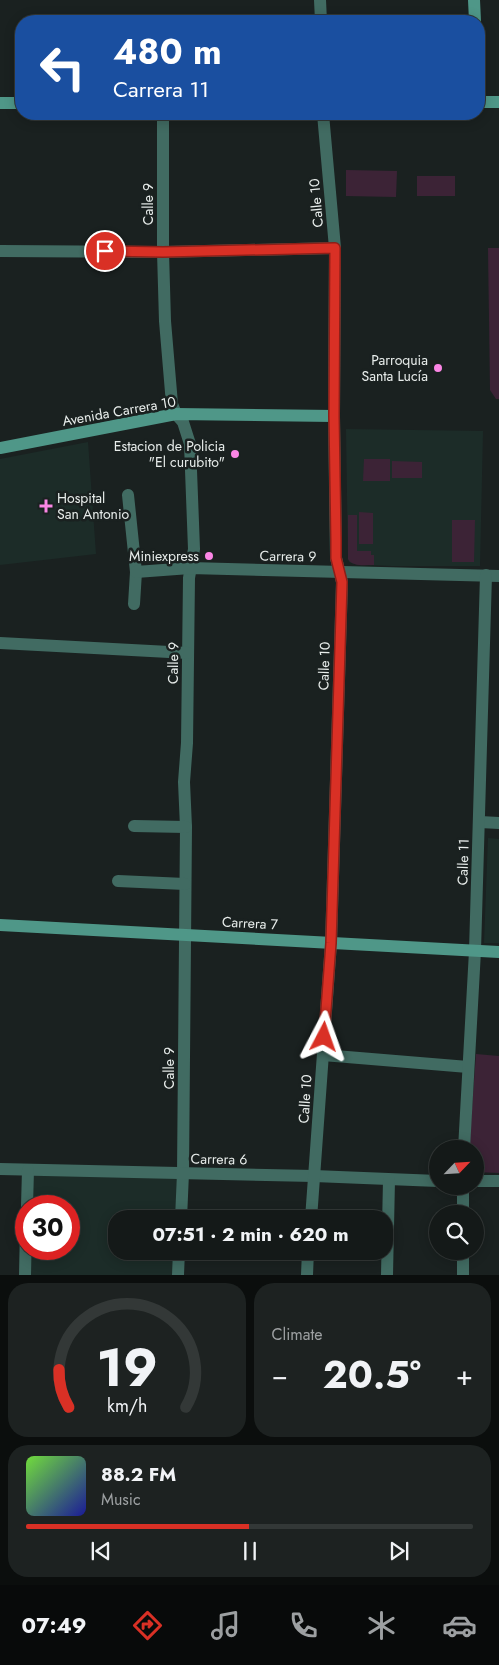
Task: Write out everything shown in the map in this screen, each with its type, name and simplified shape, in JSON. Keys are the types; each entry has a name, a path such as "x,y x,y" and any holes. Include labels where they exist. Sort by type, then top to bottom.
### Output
{"street":[{"path":"320,0 321,15"},
{"path":"474,0 474,15"},
{"path":"485,102 499,102"},
{"path":"0,103 15,103"},
{"name":"Calle 9","path":"163,120 165,321 172,404 176,414 184,422 190,444 194,550 189,582 187,735 184,782 186,827 181,1210"},
{"name":"Calle 10","path":"312,1210 331,943 342,582 336,558 334,416 335,248 324,120"},
{"path":"0,251 163,252 335,248"},
{"name":"Avenida Carrera 10","path":"0,448 176,414 334,416"},
{"path":"128,495 136,572 134,604"},
{"name":"Carrera 9","path":"136,572 190,568 493,576"},
{"name":"Calle 11","path":"465,1140 470,1092 468,1067 493,576"},
{"path":"0,643 188,653"},
{"path":"480,822 499,824"},
{"path":"134,826 186,827"},
{"path":"118,881 185,884"},
{"name":"Carrera 7","path":"0,925 499,952"},
{"path":"323,1056 468,1067"},
{"name":"Carrera 6","path":"0,1169 314,1176 429,1181"},
{"path":"27,1195 28,1170"},
{"path":"387,1275 389,1180"},
{"path":"484,1181 499,1181"},
{"path":"25,1260 25,1275"},
{"path":"178,1275 179,1260"},
{"path":"307,1275 308,1260"},
{"path":"462,1260 462,1275"}],"shaded area":[{"path":"346,170 397,171 396,197 346,196"},
{"path":"417,176 455,176 455,196 417,196"},
{"path":"488,248 499,248 499,399 496,399 490,390"},
{"path":"346,429 483,431 480,566 391,566 354,564 349,562"},
{"name":"Hospital San Antonio","path":"88,442 96,554 0,565 0,459"},
{"path":"364,459 390,459 390,481 363,481"},
{"path":"392,461 422,462 422,478 392,478"},
{"path":"359,512 373,513 373,544 359,544"},
{"path":"348,515 357,515 357,551 371,551 371,555 374,555 374,565 356,564 348,559"},
{"path":"452,520 475,520 474,562 452,562"},
{"path":"488,838 499,839 499,943 484,943"},
{"path":"476,1054 499,1056 499,1173 484,1172 484,1140 470,1140"},
{"path":"28,1170 183,1173 181,1210 108,1210 108,1260 179,1260 178,1275 25,1275 26,1260 80,1260 80,1195 27,1195"}],"place":[{"name":"Parroquia Santa Lucía","path":"438,368"},
{"name":"Estacion de Policia \"El curubito\"","path":"235,454"},
{"name":"Hospital San Antonio","path":"46,506"},
{"name":"Miniexpress","path":"209,556"}],"route":[{"path":"105,251 163,252 335,248 334,416 336,558 342,582 331,943 324,1037"}]}
